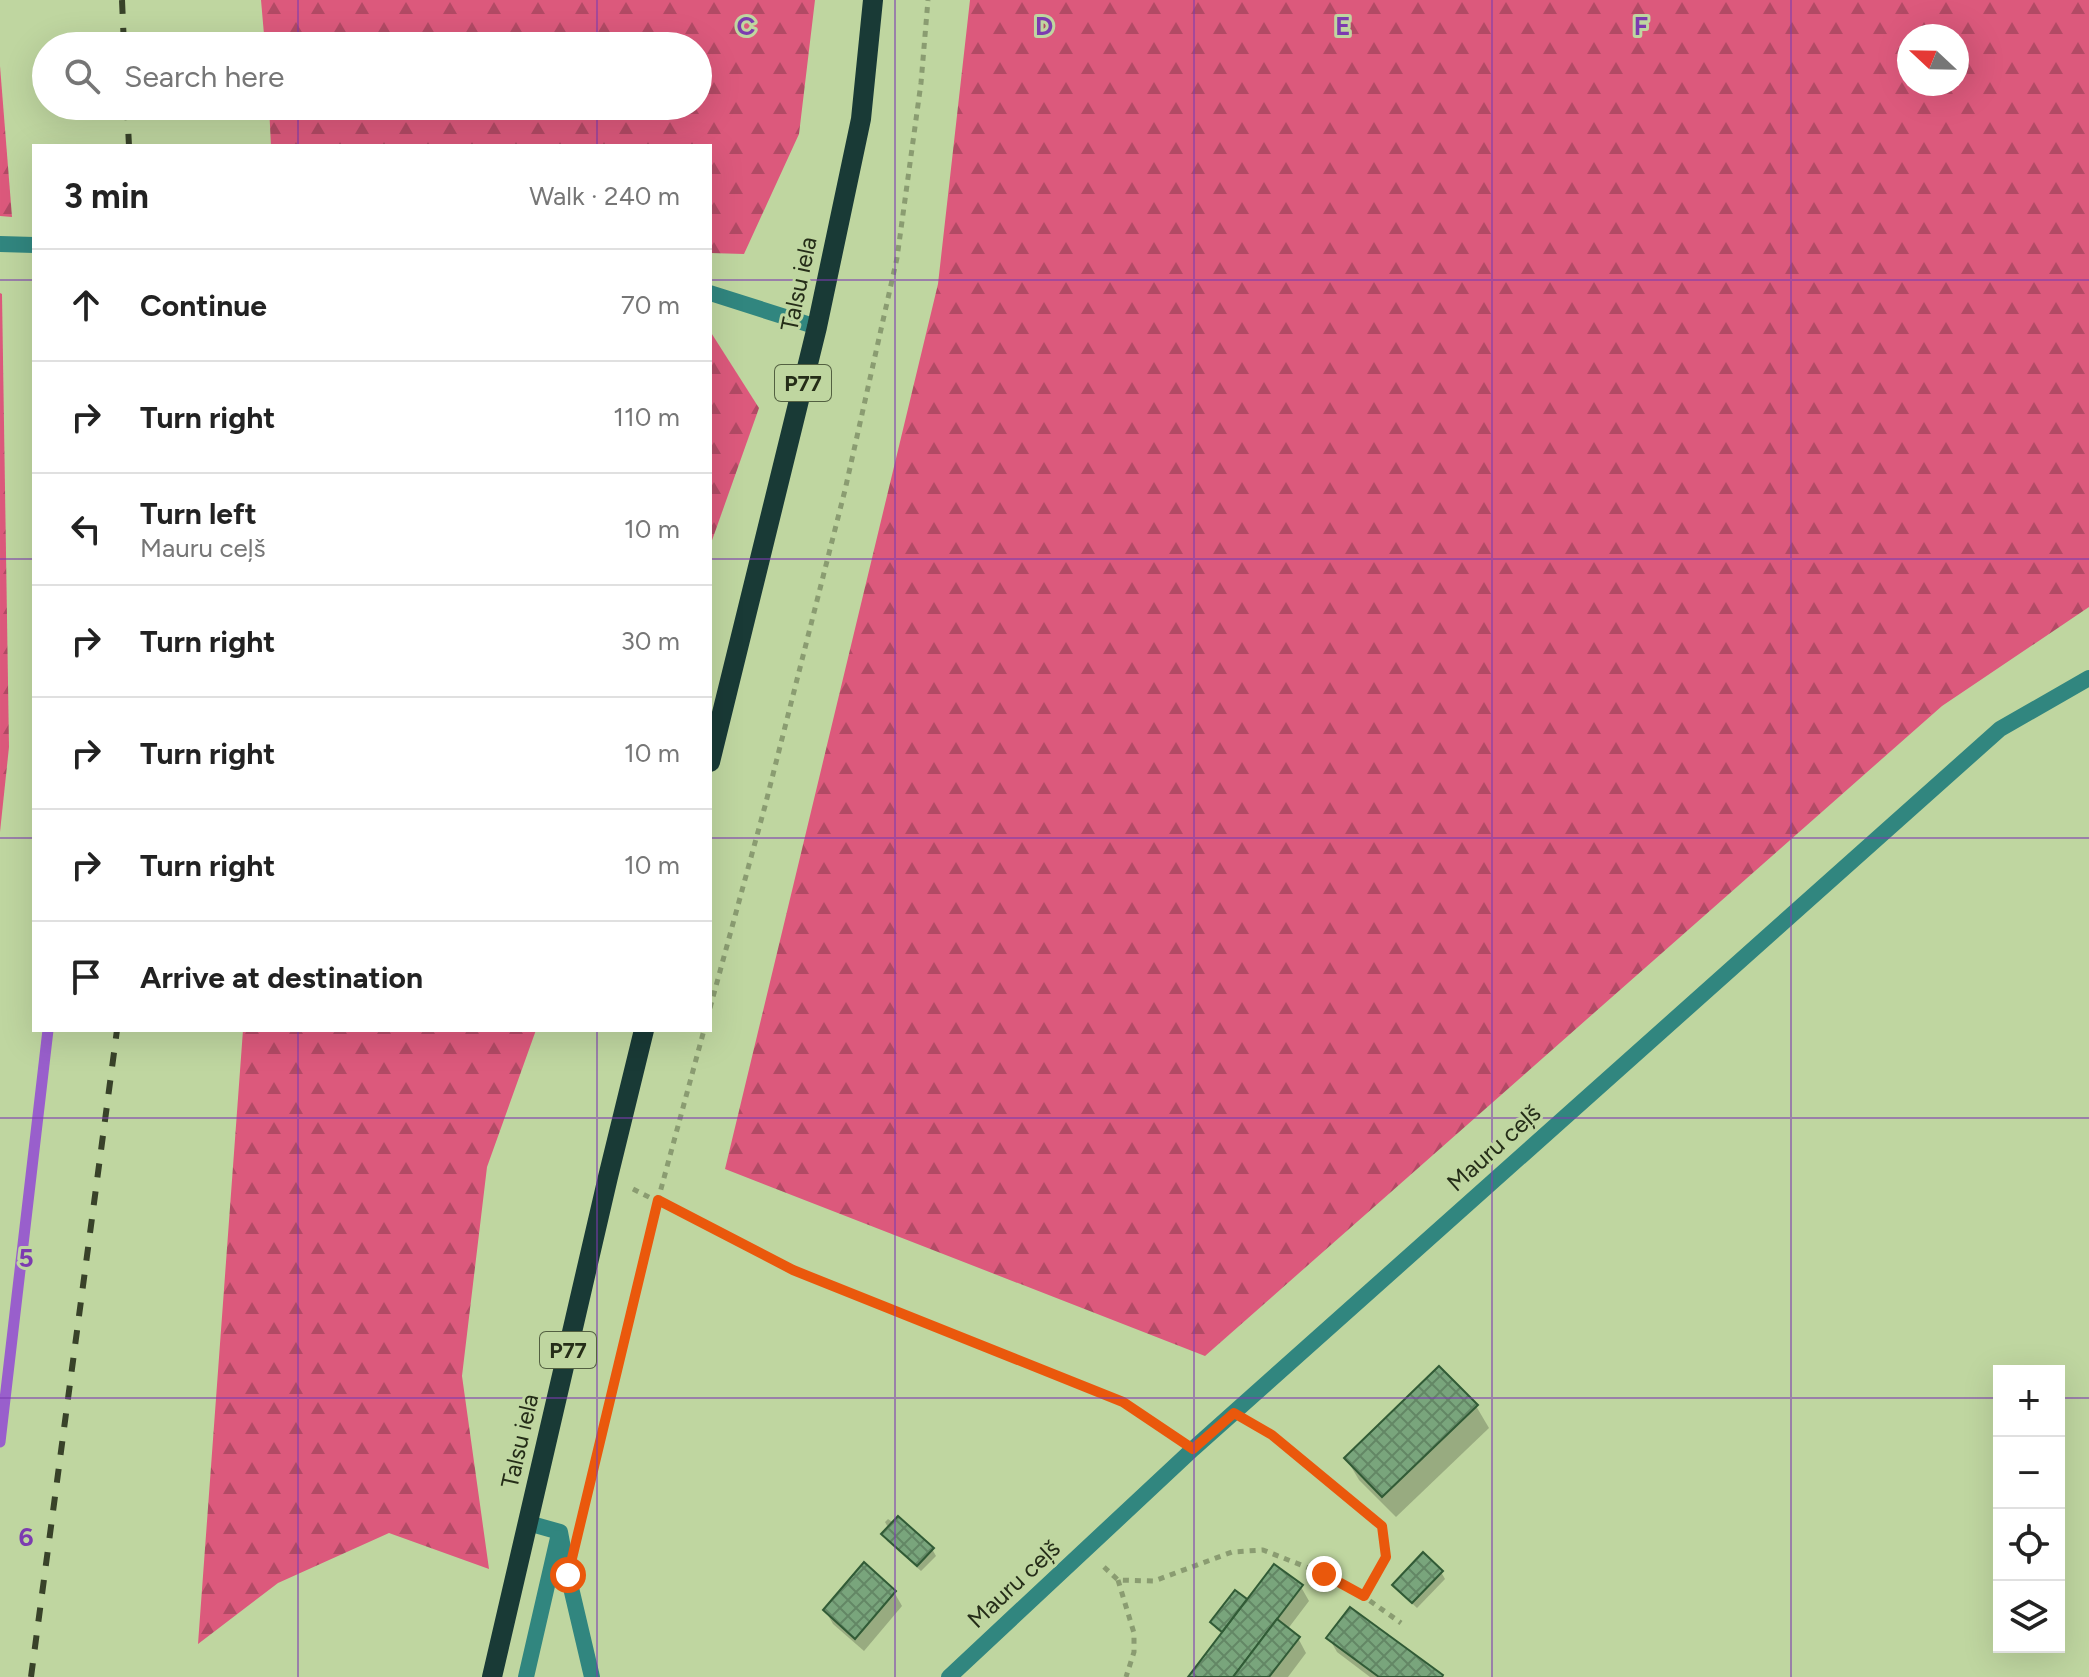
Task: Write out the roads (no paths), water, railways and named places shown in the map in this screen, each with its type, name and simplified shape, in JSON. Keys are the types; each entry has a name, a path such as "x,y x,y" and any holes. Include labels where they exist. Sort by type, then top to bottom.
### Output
{"main road":[{"name":"Talsu iela","path":"712,754 817,327 861,119 873,0"},
{"name":"Talsu iela","path":"492,1677 644,1032"}],"street":[{"path":"0,244 32,245"},
{"path":"712,294 817,327"},
{"name":"Mauru ceļš","path":"949,1677 1193,1449 2000,729 2089,678"},
{"path":"528,1523 560,1532"},
{"path":"526,1677 560,1532"},
{"path":"560,1532 592,1677"}],"waterway":[{"path":"0,1442 48,1032"}],"railway":[{"path":"122,0 123,32"},
{"path":"128,120 129,144"},
{"path":"31,1677 117,1032"}]}
